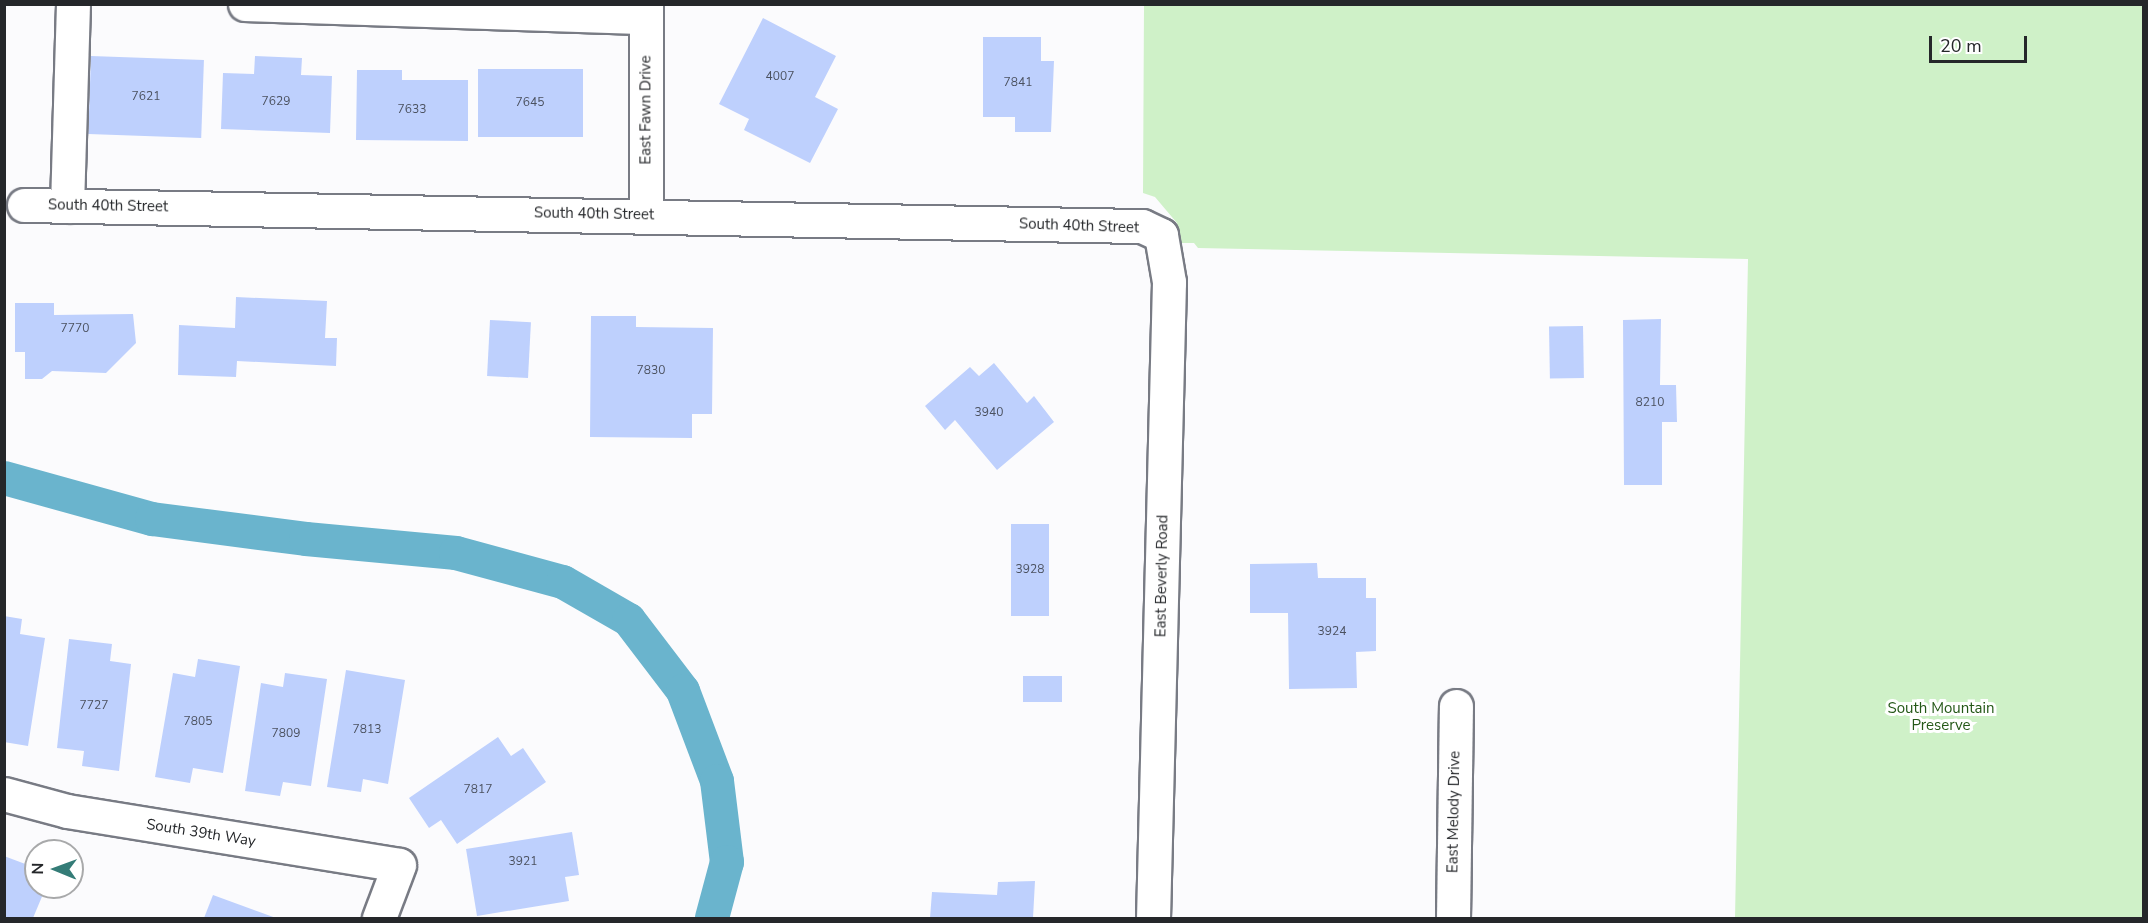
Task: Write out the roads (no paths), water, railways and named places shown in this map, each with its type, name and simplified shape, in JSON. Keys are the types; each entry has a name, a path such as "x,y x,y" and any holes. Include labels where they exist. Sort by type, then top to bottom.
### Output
{"street":[{"path":"67,206 73,4"},
{"path":"245,4 646,11"},
{"name":"East Fawn Drive","path":"645,215 646,11"},
{"name":"South 40th Street","path":"24,205 1142,226 1161,235"},
{"name":"East Beverly Road","path":"1154,918 1170,282 1161,235"},
{"name":"East Melody Drive","path":"1453,918 1456,706"},
{"name":"South 39th Way","path":"4,794 67,811 399,865 379,918"}],"waterway":[{"path":"4,478 152,519 306,539 456,553 563,582 629,620 683,691 717,781 727,862 712,918"}],"park label":[{"name":"South Mountain Preserve","path":"1941,716"}]}
